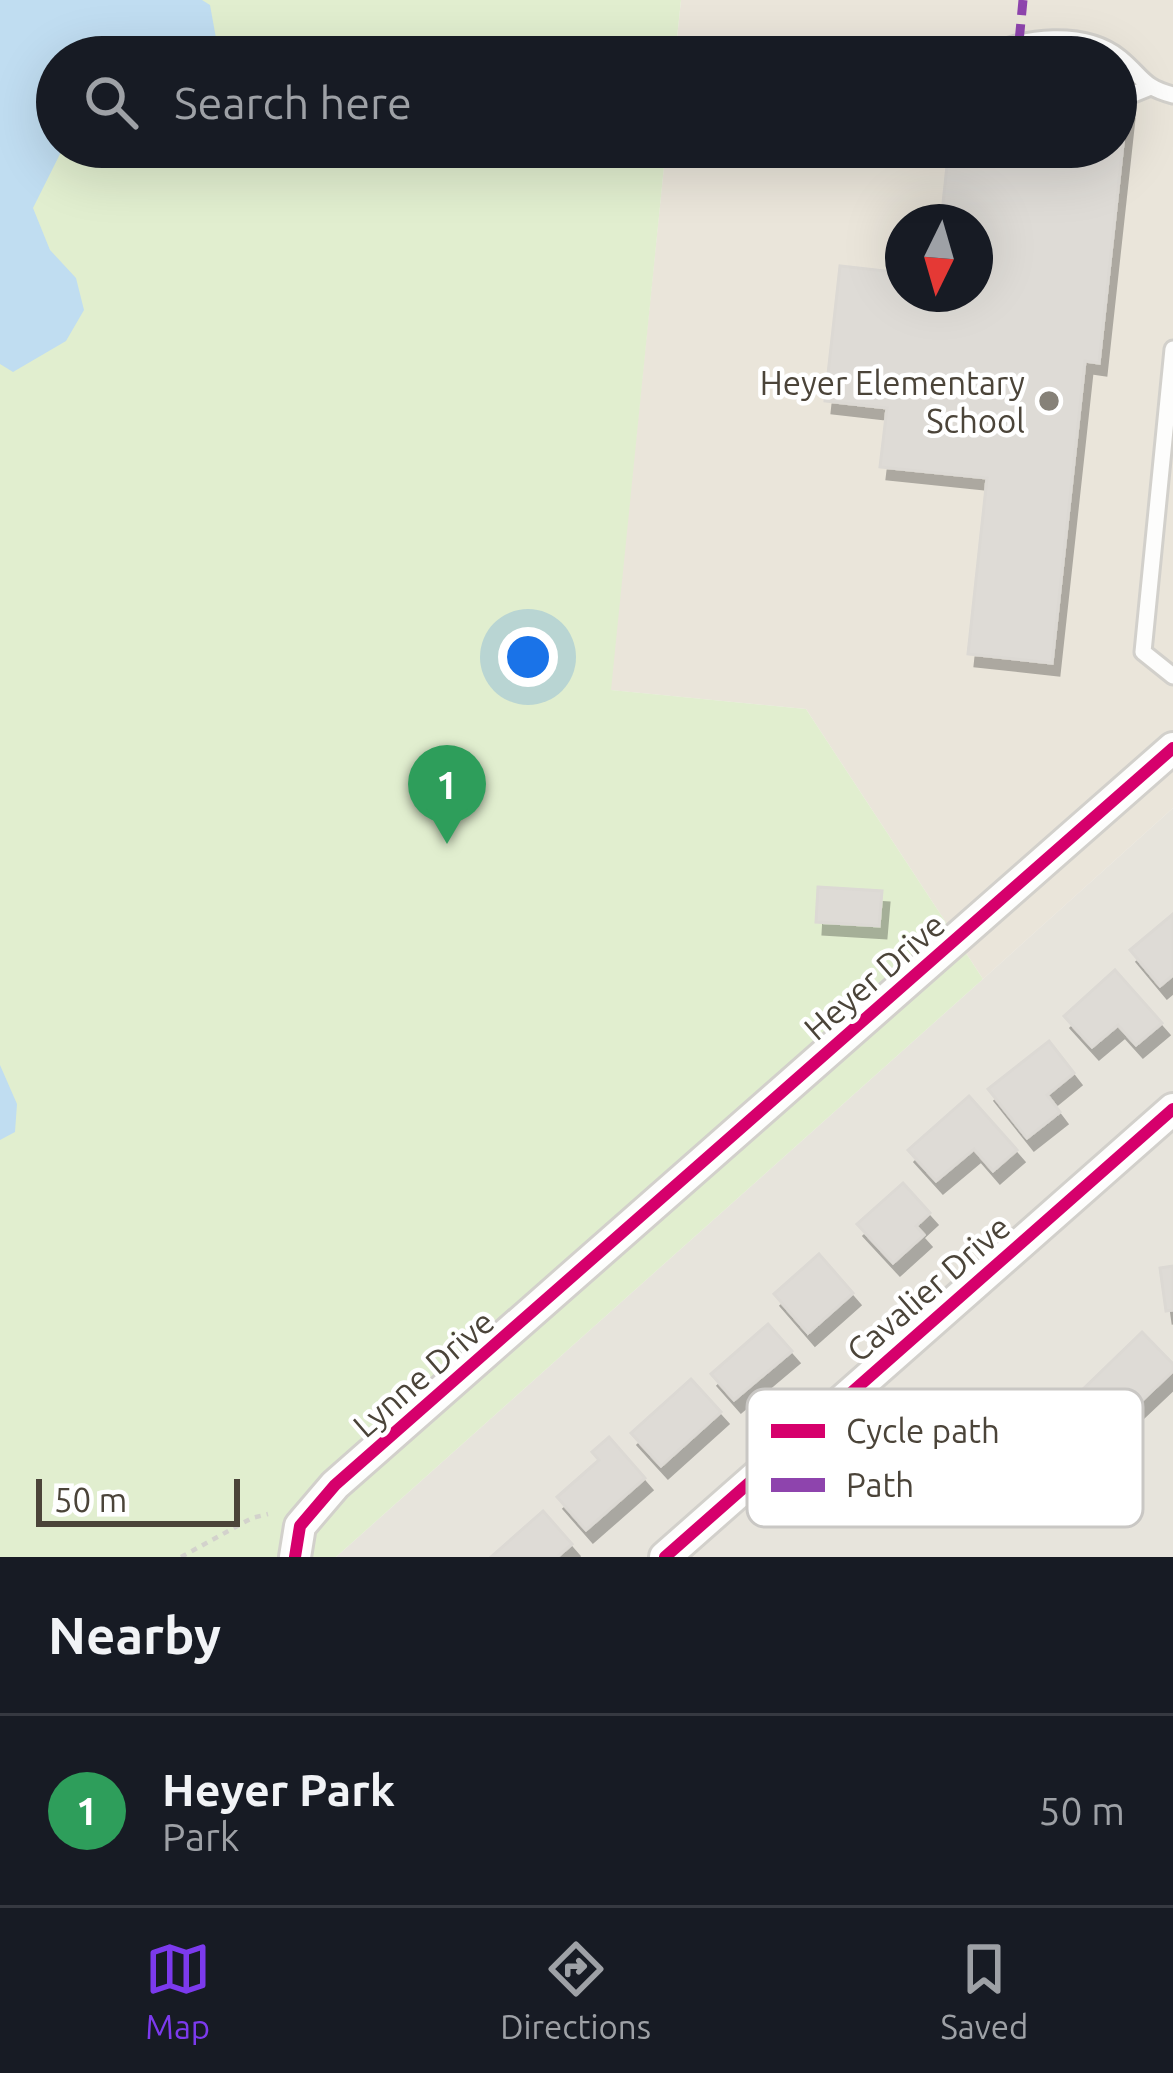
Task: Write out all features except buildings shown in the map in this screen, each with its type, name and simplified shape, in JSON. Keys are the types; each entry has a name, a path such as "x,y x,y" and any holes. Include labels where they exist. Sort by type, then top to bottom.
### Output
{"street":[{"name":"Heyer Drive","path":"611,1244 1173,748"},
{"name":"Cavalier Drive","path":"856,1389 1173,1109"},
{"name":"Lynne Drive","path":"295,1557 300,1526 334,1485 611,1244"},
{"name":"Cavalier Drive","path":"665,1557 747,1485"}],"lane":[{"path":"1137,76 1148,88 1173,95"},
{"path":"1137,92 1148,88"},
{"path":"1173,349 1142,652 1173,676"}],"path":[{"path":"182,1557 268,1514"}],"shaded area":[{"path":"681,0 1173,0 1173,808 983,979 806,709 610,690 664,168 1137,168 1137,36 677,36"},
{"path":"1173,808 1173,1557 336,1557"}],"green space":[{"path":"0,0 681,0 677,36 36,36 36,168 664,168 611,690 806,709 983,979 336,1557 0,1557"}],"water":[{"path":"0,0 202,0 210,5 216,36 36,36 36,168 53,168 33,208 50,250 76,278 84,310 66,341 13,372 0,364"},
{"path":"0,1065 17,1104 15,1132 0,1140"}],"marked path":[{"path":"1020,36 1023,0"}],"cycle path":[{"path":"295,1557 300,1526 335,1485 1173,748"},
{"path":"856,1389 1173,1109"},
{"path":"665,1557 747,1485"}],"place":[{"name":"Heyer Elementary School","path":"1049,401"},
{"name":"Heyer Park","path":"447,844"}]}
